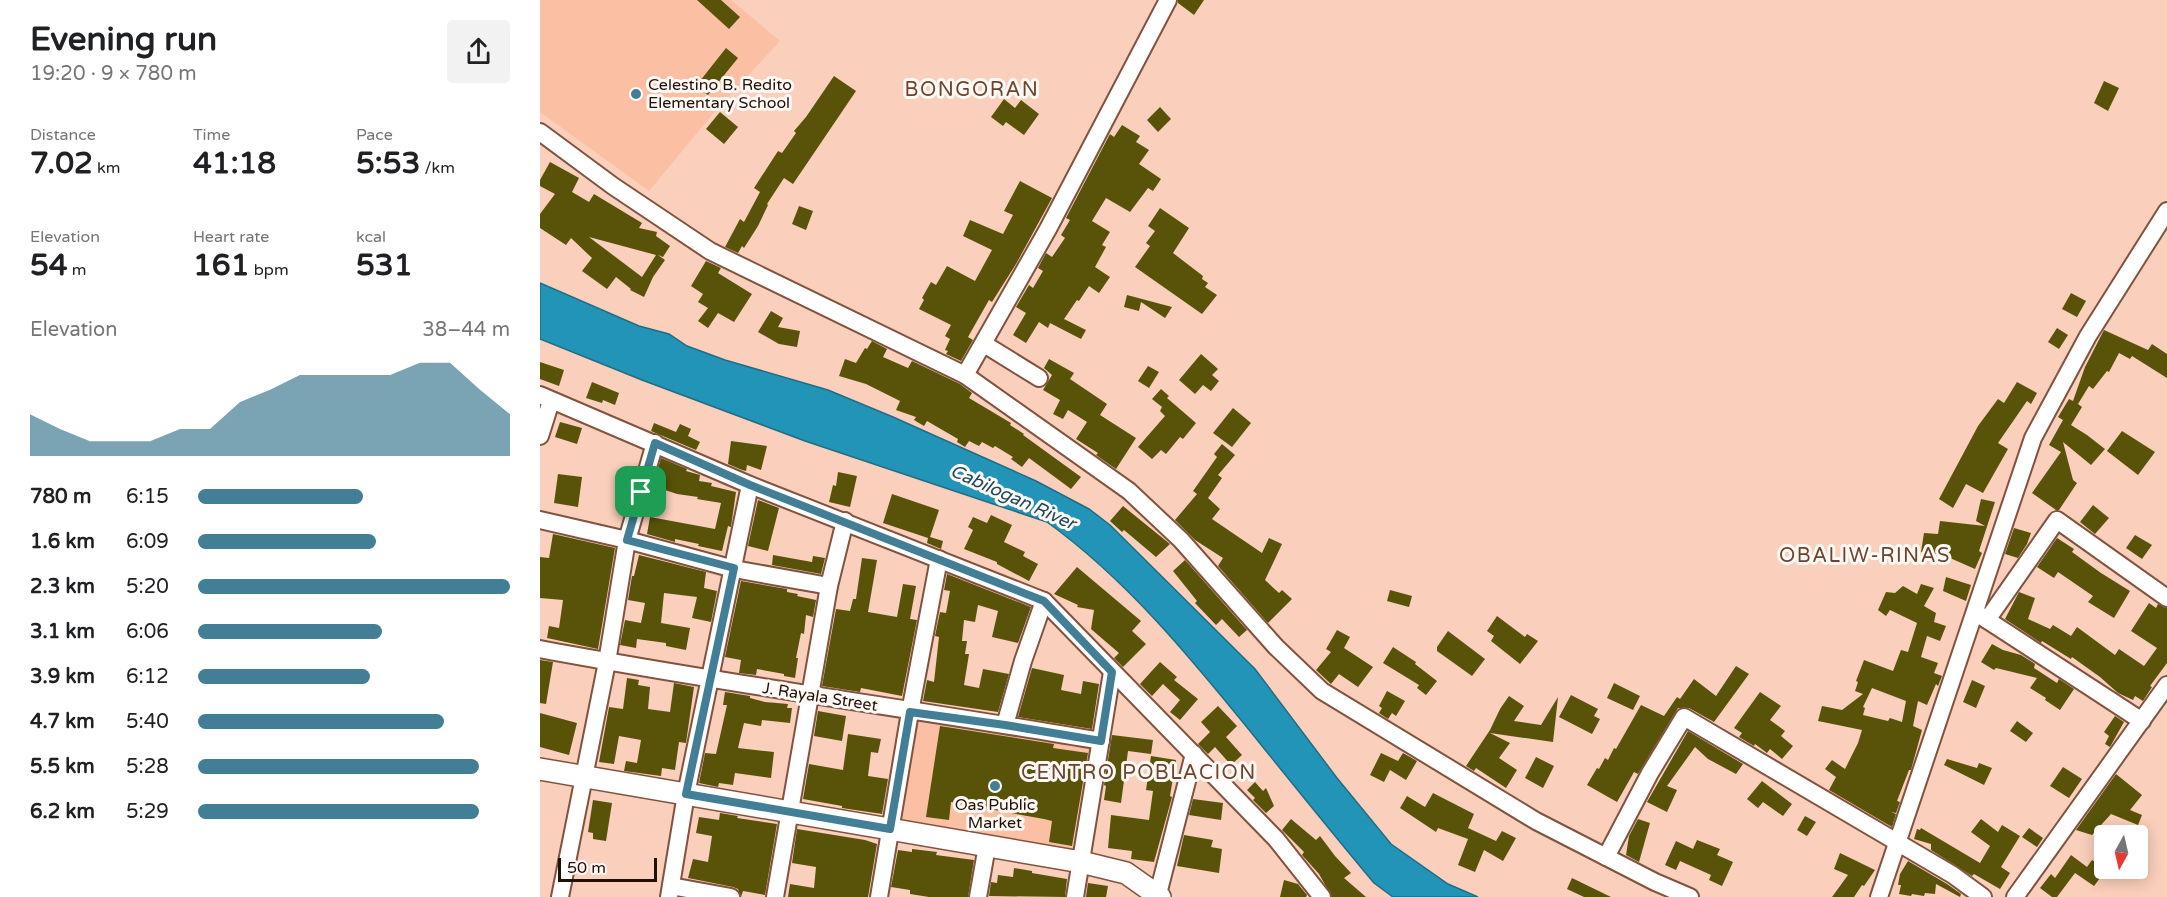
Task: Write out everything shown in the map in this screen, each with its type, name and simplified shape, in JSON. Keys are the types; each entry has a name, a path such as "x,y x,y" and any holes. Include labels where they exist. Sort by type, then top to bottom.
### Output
{"main road":[{"path":"540,769 1081,862 1126,873 1159,896"}],"street":[{"path":"965,375 1080,170 1168,0"},
{"path":"540,132 613,186 710,251 965,375 1062,442 1136,498 1180,540 1276,647 1322,691 1536,821 1655,882 1690,897"},
{"path":"1879,897 1981,616 2033,438 2088,336 2167,211"},
{"path":"984,344 1040,378"},
{"path":"541,427 546,398 750,485 1044,601 1276,839 1322,897"},
{"path":"560,897 607,662 627,540 655,443"},
{"path":"731,897 670,891 686,794 750,485"},
{"path":"540,520 734,568 829,586"},
{"path":"1981,616 2057,520 2167,598"},
{"path":"775,897 809,693 829,586 845,521"},
{"path":"879,897 910,712 939,559"},
{"path":"1005,725 1044,601"},
{"path":"1981,616 2142,721"},
{"name":"J. Rayala Street","path":"540,650 710,680 809,693 910,712 1101,741"},
{"path":"1075,897 1112,672"},
{"path":"2015,897 2167,685"},
{"path":"1606,857 1650,773 1684,717 1953,875 1983,897"},
{"path":"1159,896 1194,754"},
{"path":"978,897 987,846"}],"shaded area":[{"name":"Celestino B. Redito Elementary School","path":"540,0 731,0 780,41 716,110 649,191 540,112"},
{"name":"Oas Public Market","path":"916,718 1092,746 1073,854 899,825"}],"water":[{"name":"Cabilogan River","path":"540,283 639,326 669,334 687,346 725,360 828,390 1036,481 1089,509 1110,525 1255,669 1337,778 1391,844 1448,884 1478,897 1393,897 1374,883 1204,675 1155,620 1103,568 1047,522 805,441 540,339"}],"building":[{"path":"697,0 721,0 740,17 729,29"},
{"path":"1178,0 1204,0 1194,15 1178,3"},
{"path":"726,48 738,58 708,95 696,86"},
{"path":"834,76 856,91 793,184 784,178 767,204 758,226 744,248 742,246 738,253 725,247 740,219 744,222 760,192 754,188 778,151 782,153 796,133 794,131"},
{"path":"2104,81 2119,88 2108,111 2094,103"},
{"path":"1004,99 1015,108 1021,100 1039,114 1024,135 1006,122 1003,126 991,117"},
{"path":"1160,107 1171,119 1158,132 1147,120"},
{"path":"720,112 738,127 724,144 706,129"},
{"path":"1122,125 1140,136 1136,142 1149,150 1139,164 1161,179 1153,191 1148,188 1130,212 1106,198 1092,221 1110,232 1102,245 1106,247 1095,267 1110,277 1099,293 1089,286 1064,319 1086,330 1081,339 1050,323 1048,328 1039,322 1026,343 1013,335 1026,313 1016,307 1029,285 1033,288 1043,271 1038,268 1046,253 1052,257 1065,238 1061,235 1070,220 1066,218 1110,134 1114,137"},
{"path":"550,162 579,178 572,192 589,202 594,194 642,223 639,228 657,232 656,236 670,246 663,257 658,255 665,260 653,277 644,297 630,290 616,277 607,289 582,271 592,258 571,238 566,245 540,228 540,214 555,194 540,186 540,180","holes":["589,237 656,255 642,277"]},
{"path":"1020,181 1052,198 1016,264 992,302 989,300 968,337 973,340 961,361 946,354 948,351 945,350 950,339 945,336 951,325 919,309 924,300 922,298 931,282 936,285 947,266 975,281 992,250 963,236 970,220 1003,234 1013,215 1004,211"},
{"path":"799,206 813,211 806,230 792,224"},
{"path":"1160,208 1189,228 1173,253 1203,276 1202,279 1208,283 1205,287 1217,295 1202,314 1135,267 1150,246 1146,243 1155,231 1148,226"},
{"path":"706,261 721,268 718,273 752,294 734,322 718,313 708,328 698,321 708,308 698,302 703,294 691,286"},
{"path":"2071,293 2086,301 2077,317 2062,309"},
{"path":"1127,295 1172,307 1165,318 1141,302 1139,311 1124,307"},
{"path":"771,311 783,318 778,327 800,331 797,347 779,344 758,332"},
{"path":"2057,328 2068,335 2059,349 2048,342"},
{"path":"2104,330 2148,350 2152,344 2167,354 2167,378 2132,356 2130,359 2119,353 2109,372 2107,371 2093,389 2089,386 2078,404 2082,407 2071,425 2105,449 2091,465 2063,442 2073,480 2077,483 2059,510 2056,510 2032,493 2061,452 2049,445 2063,420 2058,417 2069,399 2073,401 2085,367"},
{"path":"872,341 887,349 883,357 908,368 912,361 960,384 972,393 969,398 1011,423 1010,425 1081,477 1071,489 1029,458 1022,467 1011,459 1013,457 995,446 993,448 982,442 979,446 969,441 965,447 957,442 958,439 927,421 924,426 914,420 916,417 896,410 900,401 866,384 839,376 845,359 856,363"},
{"path":"1201,354 1218,369 1212,375 1219,381 1211,391 1203,385 1195,394 1179,380"},
{"path":"1049,359 1074,373 1070,379 1107,404 1100,415 1136,438 1116,469 1096,455 1098,453 1076,439 1087,422 1068,410 1063,419 1053,414 1060,400 1043,390 1052,375 1044,368"},
{"path":"540,362 564,370 559,386 540,379"},
{"path":"1148,366 1159,372 1149,388 1138,381"},
{"path":"592,382 619,393 615,405 603,400 602,403 586,398"},
{"path":"2017,382 2037,393 2031,404 2027,401 1998,443 2008,449 1983,493 1966,484 1953,508 1939,499 1978,426 1998,399 2004,403"},
{"path":"1161,389 1169,396 1167,398 1196,423 1166,454 1161,450 1152,459 1138,447 1165,416 1160,411 1162,407 1152,399"},
{"path":"1233,408 1251,423 1232,447 1213,433"},
{"path":"560,422 582,428 577,444 555,437"},
{"path":"654,423 676,432 680,424 691,429 688,436 700,442 696,450 651,431"},
{"path":"2122,431 2155,452 2138,475 2107,451"},
{"path":"731,441 767,446 761,470 747,465 746,471 728,464"},
{"path":"1222,444 1235,455 1218,475 1222,478 1208,498 1220,509 1212,519 1262,553 1269,538 1282,544 1265,580 1279,593 1282,590 1292,599 1268,623 1218,566 1223,558 1195,540 1175,520 1197,494 1193,491 1217,457 1214,454"},
{"path":"661,458 687,469 686,471 700,475 699,481 736,492 731,527 728,526 722,551 647,534 650,517 715,529 721,503 677,494 653,486"},
{"path":"838,472 857,476 850,507 829,502 833,485 836,486"},
{"path":"558,474 582,477 578,507 554,503"},
{"path":"892,494 939,510 930,537 943,541 941,549 927,543 928,538 883,523"},
{"path":"1981,499 1995,502 1979,551 1982,553 1975,569 1950,556 1921,552 1924,533 1938,534 1940,521 1985,526 1976,521"},
{"path":"758,500 779,508 768,551 748,546"},
{"path":"2093,505 2109,518 2095,534 2080,522"},
{"path":"1123,506 1170,544 1156,557 1110,521"},
{"path":"991,515 1012,525 1004,542 1025,552 1023,556 1038,564 1029,581 997,562 964,549 973,530 968,527 973,517 987,523"},
{"path":"2014,528 2031,533 2018,558 2005,554"},
{"path":"553,534 615,548 598,649 547,638 549,626 559,628 563,600 540,598 540,557 549,558"},
{"path":"2135,535 2152,545 2142,559 2126,548"},
{"path":"2057,538 2074,549 2072,552 2130,591 2114,618 2088,602 2093,596 2058,572 2054,578 2037,567"},
{"path":"639,555 706,572 704,588 717,591 711,622 692,618 697,597 664,593 661,623 690,628 686,650 666,646 666,643 637,639 636,648 620,645 625,620 641,623 645,603 628,600 632,576 634,576"},
{"path":"773,555 812,562 813,556 825,558 821,574 772,565"},
{"path":"862,558 877,560 868,612 897,617 903,584 916,586 910,619 917,620 902,696 861,688 860,692 822,686 836,609 850,611 853,599 856,599"},
{"path":"1185,560 1247,630 1239,637 1222,619 1216,625 1195,603 1197,601 1173,571"},
{"path":"1077,567 1141,621 1132,631 1146,644 1123,667 1114,658 1119,653 1091,629 1094,610 1077,607 1078,605 1054,594"},
{"path":"947,574 1031,607 1018,643 992,637 998,611 978,605 975,622 964,620 962,641 967,641 965,654 969,654 964,685 979,688 983,669 1009,674 998,712 923,701 927,680 934,682 939,637 935,636 940,612 946,613 950,591 944,590"},
{"path":"1946,577 1971,585 1966,601 1943,591"},
{"path":"741,581 787,589 787,592 798,594 797,596 816,600 813,617 806,615 804,634 801,633 795,678 757,669 756,675 739,673 741,660 725,657"},
{"path":"1921,584 1934,588 1924,606 1936,613 1934,622 1946,626 1940,641 1927,636 1921,657 1938,663 1934,673 1942,676 1927,705 1918,701 1913,726 1922,730 1911,770 1909,770 1897,801 1900,802 1896,813 1891,812 1896,814 1892,827 1829,790 1836,777 1825,769 1832,760 1845,769 1862,730 1818,721 1822,706 1842,710 1863,694 1855,691 1858,682 1856,681 1864,660 1893,671 1901,650 1908,652 1917,623 1890,610 1886,616 1878,610 1886,592 1895,593 1903,586 1917,594","holes":["1872,688 1906,701 1902,722 1890,718 1888,721 1863,715 1865,708 1863,707"]},
{"path":"1390,590 1412,596 1409,607 1387,601"},
{"path":"2019,592 2035,598 2028,619 2050,629 2053,625 2071,636 2077,627 2115,655 2119,649 2144,666 2157,648 2131,631 2149,603 2156,608 2158,604 2167,608 2167,663 2150,686 2152,687 2143,701 2135,696 2133,700 2118,693 2072,657 2071,659 2042,641 2041,643 2005,619"},
{"path":"1497,616 1525,637 1527,634 1538,641 1520,664 1491,641 1494,636 1487,631"},
{"path":"1337,630 1350,637 1344,648 1373,667 1358,687 1339,674 1331,684 1316,670 1331,652 1326,649"},
{"path":"1448,631 1485,659 1472,676 1437,651 1437,647"},
{"path":"1992,644 2021,655 2035,664 2034,668 2057,683 2059,679 2074,689 2060,710 2030,688 2037,678 1996,668 1994,670 1981,662"},
{"path":"1393,647 1416,662 1415,664 1437,681 1426,695 1417,688 1419,685 1383,663"},
{"path":"540,660 553,662 546,704 540,703"},
{"path":"1160,662 1177,677 1174,680 1198,699 1180,720 1170,712 1180,700 1163,684 1152,696 1140,684"},
{"path":"1736,666 1749,674 1714,722 1689,708 1678,708 1638,774 1634,772 1617,802 1587,785 1605,758 1608,760 1614,748 1616,749 1641,705 1664,716 1677,697 1680,699 1694,679 1716,696"},
{"path":"1032,668 1064,675 1061,690 1081,694 1083,681 1099,684 1092,729 1018,717"},
{"path":"627,678 639,680 638,685 650,687 648,709 670,712 674,683 694,687 686,743 679,742 675,770 662,768 661,776 624,771 626,761 637,763 641,740 619,736 614,764 599,762 609,707 623,709"},
{"path":"1972,680 1985,686 1976,708 1963,702"},
{"path":"1614,683 1640,696 1633,710 1607,698"},
{"path":"1387,691 1405,701 1396,716 1392,713 1388,719 1379,713 1382,708 1379,706"},
{"path":"725,692 750,696 750,698 765,702 788,704 787,708 792,708 790,723 762,720 761,726 744,723 738,748 774,752 771,778 735,773 733,785 719,783 718,787 699,783 705,753 716,754 727,705 723,705"},
{"path":"1760,692 1781,706 1770,720 1785,731 1781,736 1793,746 1782,759 1770,749 1767,753 1755,744 1754,746 1739,737 1742,733 1734,728"},
{"path":"1571,695 1598,709 1594,716 1600,719 1592,734 1559,717"},
{"path":"1509,696 1524,706 1514,721 1541,725 1558,697 1553,742 1490,733 1510,743 1499,758 1517,770 1506,788 1476,768 1474,771 1466,766"},
{"path":"1218,706 1237,726 1226,737 1242,755 1231,765 1215,747 1208,754 1198,744 1210,732 1201,722"},
{"path":"818,711 846,716 842,741 814,736"},
{"path":"540,713 577,723 569,755 540,747"},
{"path":"2115,716 2124,722 2110,747 2105,744 2109,736 2104,732"},
{"path":"2017,721 2033,733 2026,742 2010,731"},
{"name":"Oas Public Market","path":"940,726 1054,744 1053,748 1088,753 1072,846 1049,842 1052,821 1044,819 951,802 949,820 926,817"},
{"path":"1688,731 1743,764 1736,774 1708,759 1695,747 1667,786 1677,790 1667,812 1647,802"},
{"path":"848,734 881,739 878,753 871,752 868,776 888,779 882,814 803,799 809,764 843,770"},
{"path":"1112,735 1153,740 1151,754 1128,751 1121,803 1104,800 1106,786 1104,785"},
{"path":"1381,753 1398,761 1403,753 1417,761 1406,780 1390,770 1384,782 1370,775"},
{"path":"1151,756 1176,760 1170,796 1172,797 1154,862 1131,859 1132,851 1108,848 1111,815 1149,820 1153,791 1146,790"},
{"path":"1536,757 1554,766 1543,788 1525,778"},
{"path":"1947,759 1977,768 1979,763 1992,768 1984,785 1944,765"},
{"path":"2063,767 2082,779 2069,798 2050,786"},
{"path":"2116,774 2142,795 2130,810 2142,815 2138,825 2111,814 2101,825 2094,825 2092,835 2076,830"},
{"path":"1762,781 1792,804 1783,816 1763,802 1758,808 1747,799"},
{"path":"1255,782 1263,791 1266,788 1274,806 1266,813 1247,790"},
{"path":"1433,793 1474,814 1468,828 1496,841 1502,831 1516,838 1503,861 1484,850 1475,872 1458,865 1468,839 1438,828 1436,832 1400,808 1407,796 1425,807"},
{"path":"1193,799 1223,803 1221,820 1189,815"},
{"path":"593,800 612,803 606,841 593,839 593,833 588,832"},
{"path":"720,813 777,824 765,895 743,891 741,897 738,889 733,887 688,878 693,859 708,862 712,836 696,833 699,817 719,820"},
{"path":"1805,816 1816,822 1807,836 1797,830"},
{"path":"1291,819 1316,840 1320,836 1351,873 1344,878 1366,897 1332,897 1319,874 1302,855 1304,852 1282,830"},
{"path":"1638,819 1650,823 1639,862 1626,855 1629,836"},
{"path":"1981,819 1998,832 2002,825 2020,836 2001,867 2010,873 2000,889 1974,874 1972,876 1931,850 1931,844 1914,839 1917,829 1921,828 1980,863 1990,846 1971,832"},
{"path":"2029,828 2043,838 2037,847 2022,837"},
{"path":"797,829 877,844 868,897 788,897 790,884 814,888 816,867 792,863"},
{"path":"1184,835 1213,840 1211,847 1222,849 1219,873 1177,866"},
{"path":"1697,840 1720,849 1717,855 1733,862 1722,886 1709,880 1711,875 1680,861 1676,870 1665,865 1676,841 1693,849"},
{"path":"912,849 974,860 968,897 929,897 910,894 910,890 891,887 898,850 912,852"},
{"path":"1840,853 1875,870 1854,897 1832,897 1848,875 1834,869"},
{"path":"2071,855 2087,867 2092,860 2094,861 2094,879 2099,879 2094,886 2075,873 2057,897 2052,897 2040,888 2051,874 2055,878"},
{"path":"1908,861 1947,884 1961,894 1960,897 1936,884 1935,894 1925,893 1924,896 1912,894 1911,896 1899,894 1900,874"},
{"path":"1014,868 1067,879 1065,897 989,896 991,882 997,883 998,875 1013,877"},
{"path":"1572,878 1611,897 1584,897 1567,889"},
{"path":"1284,880 1298,884 1307,895 1306,897 1280,897"},
{"path":"1088,883 1108,886 1106,897 1086,897"}],"place":[{"name":"Celestino B. Redito Elementary School","path":"636,94"},
{"name":"Oas Public Market","path":"995,786"}],"district":[{"name":"BONGORAN","path":"972,90"},
{"name":"OBALIW-RINAS","path":"1865,556"},
{"name":"CENTRO POBLACION","path":"1139,773"}],"route":[{"path":"655,443 750,485 1044,601 1112,672 1101,741 910,712 890,829 686,794 734,568 627,540 641,492 655,443"}]}
